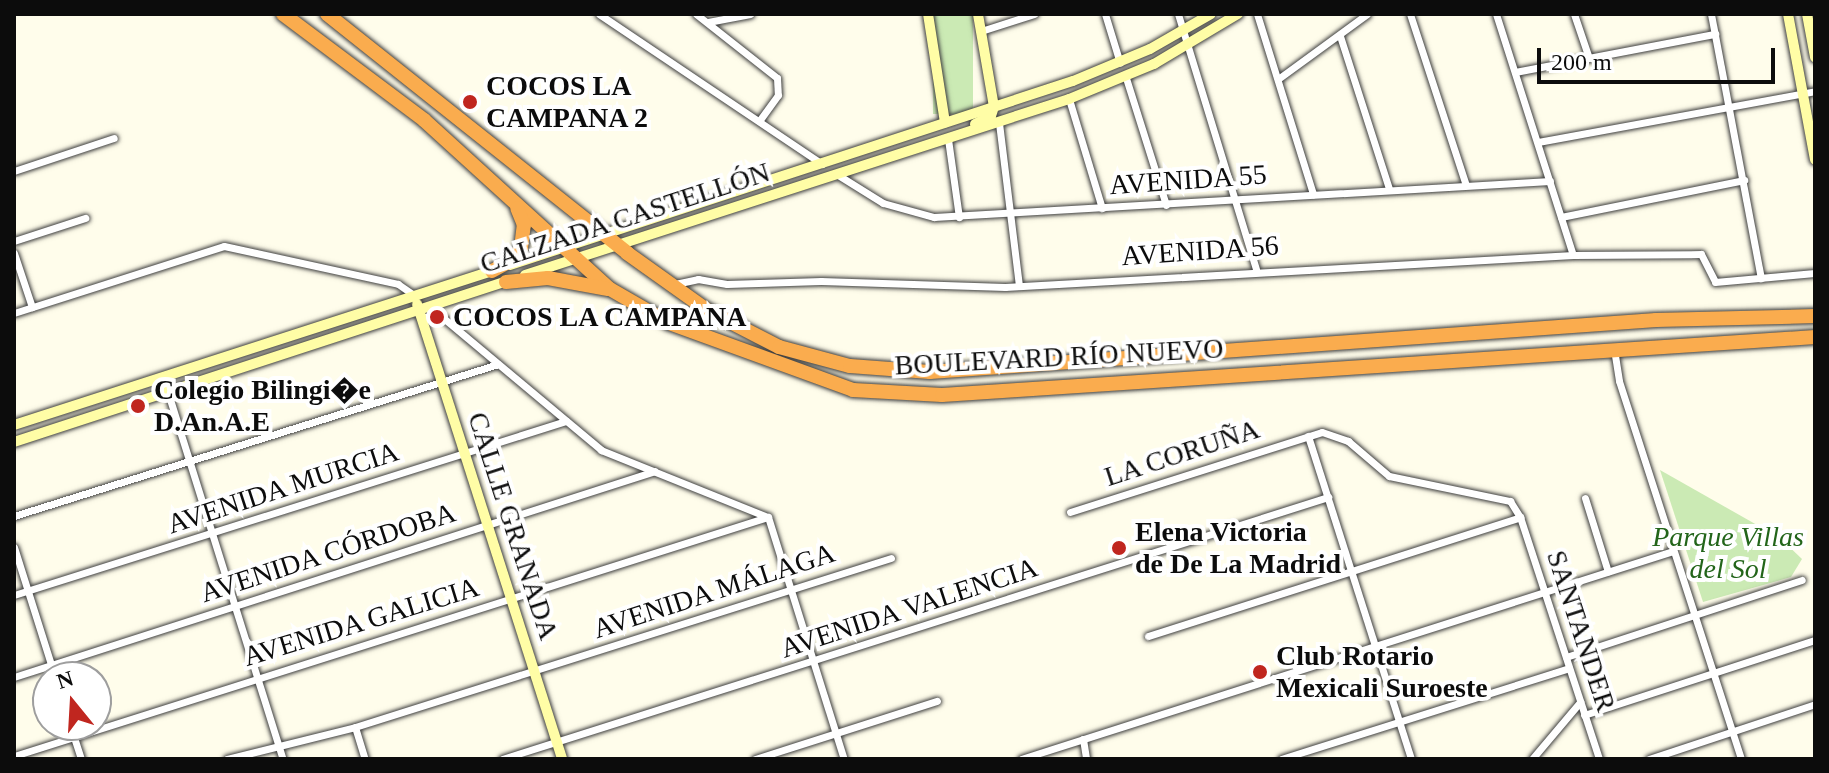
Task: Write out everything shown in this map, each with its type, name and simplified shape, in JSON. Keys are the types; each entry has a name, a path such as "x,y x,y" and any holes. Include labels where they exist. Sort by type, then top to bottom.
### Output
{"highway":[{"name":"BOULEVARD RÍO NUEVO","path":"283,14 403,102 610,289 669,323 814,380 893,394 942,395 1815,334"},
{"name":"BOULEVARD RÍO NUEVO","path":"327,14 618,245 740,330 779,347 888,371 1021,367 1656,320 1815,316"},
{"path":"492,271 515,258 524,237 511,197"},
{"path":"506,282 548,278 610,289"},
{"path":"1613,346 1622,332 1656,320"}],"main road":[{"path":"928,14 945,123"},
{"path":"952,138 986,120 994,107 978,14"},
{"name":"CALZADA CASTELLÓN","path":"14,425 994,107 1120,63 1211,14"},
{"name":"CALZADA CASTELLÓN","path":"14,442 420,313 618,245 1069,99 1126,78 1189,46 1238,14"},
{"path":"1788,14 1815,160"},
{"path":"1807,14 1815,57"},
{"path":"875,146 879,162"},
{"name":"CALLE GRANADA","path":"414,295 562,759"}],"street":[{"path":"599,14 822,164"},
{"path":"696,14 777,78 778,95 759,121"},
{"path":"708,22 750,14"},
{"path":"981,31 1034,14"},
{"path":"1105,14 1120,63"},
{"path":"1178,14 1256,269"},
{"path":"1257,14 1313,194"},
{"path":"1278,79 1367,14"},
{"path":"1410,14 1466,185"},
{"path":"1496,14 1573,255"},
{"path":"1574,14 1589,58"},
{"path":"1711,14 1761,278 1815,273"},
{"path":"1515,72 1715,34"},
{"path":"1340,36 1389,189"},
{"path":"1126,78 1166,205"},
{"path":"1538,142 1815,91"},
{"path":"1069,99 1102,208"},
{"path":"999,123 1019,286"},
{"path":"14,171 114,138"},
{"path":"952,138 959,217"},
{"name":"AVENIDA 55","path":"838,175 905,211 959,217 1550,181"},
{"path":"1561,217 1744,180"},
{"path":"14,241 85,218"},
{"path":"14,313 224,246 398,284 414,295"},
{"path":"14,253 32,307"},
{"name":"AVENIDA 56","path":"673,285 698,279 727,284 1019,286 1256,269 1573,255 1701,254 1711,281 1761,278"},
{"path":"420,313 441,316 601,450 768,517 844,759"},
{"path":"1613,346 1619,381 1741,759"},
{"path":"14,516 498,364"},
{"path":"163,377 238,604 283,759"},
{"name":"AVENIDA MURCIA","path":"14,595 566,421"},
{"path":"1148,636 1351,570 1520,517 1510,501 1389,476 1337,435 1308,436 1328,497 1351,570 1375,646 1411,759"},
{"name":"LA CORUÑA","path":"1070,512 1308,436"},
{"name":"AVENIDA CÓRDOBA","path":"63,661 655,471"},
{"name":"AVENIDA VALENCIA","path":"502,759 1328,497"},
{"path":"1585,498 1608,572"},
{"name":"AVENIDA GALICIA","path":"112,724 768,517"},
{"name":"SANTANDER","path":"1520,517 1599,759"},
{"path":"14,547 50,661"},
{"path":"1021,759 1673,551"},
{"name":"AVENIDA MÁLAGA","path":"227,759 355,727 891,558"},
{"path":"1566,657 1802,580"},
{"path":"1584,715 1815,640"},
{"path":"1281,759 1569,668"},
{"path":"755,759 937,701"},
{"path":"1532,759 1580,702"},
{"path":"1649,759 1815,704"},
{"path":"355,727 365,759"},
{"path":"1083,739 1086,759"},
{"name":"AVENIDA GALICIA","path":"14,756 61,741"}],"green space":[{"path":"933,14 973,14 973,114 933,114"},
{"name":"Parque Villas del Sol","path":"1660,470 1780,538 1802,559 1791,577 1703,602"}],"place":[{"name":"COCOS LA CAMPANA 2","path":"470,102"},
{"name":"COCOS LA CAMPANA","path":"437,317"},
{"name":"Colegio Bilingi�e D.An.A.E","path":"138,406"},
{"name":"Elena Victoria de De La Madrid","path":"1119,548"},
{"name":"Club Rotario Mexicali Suroeste","path":"1260,672"}]}
